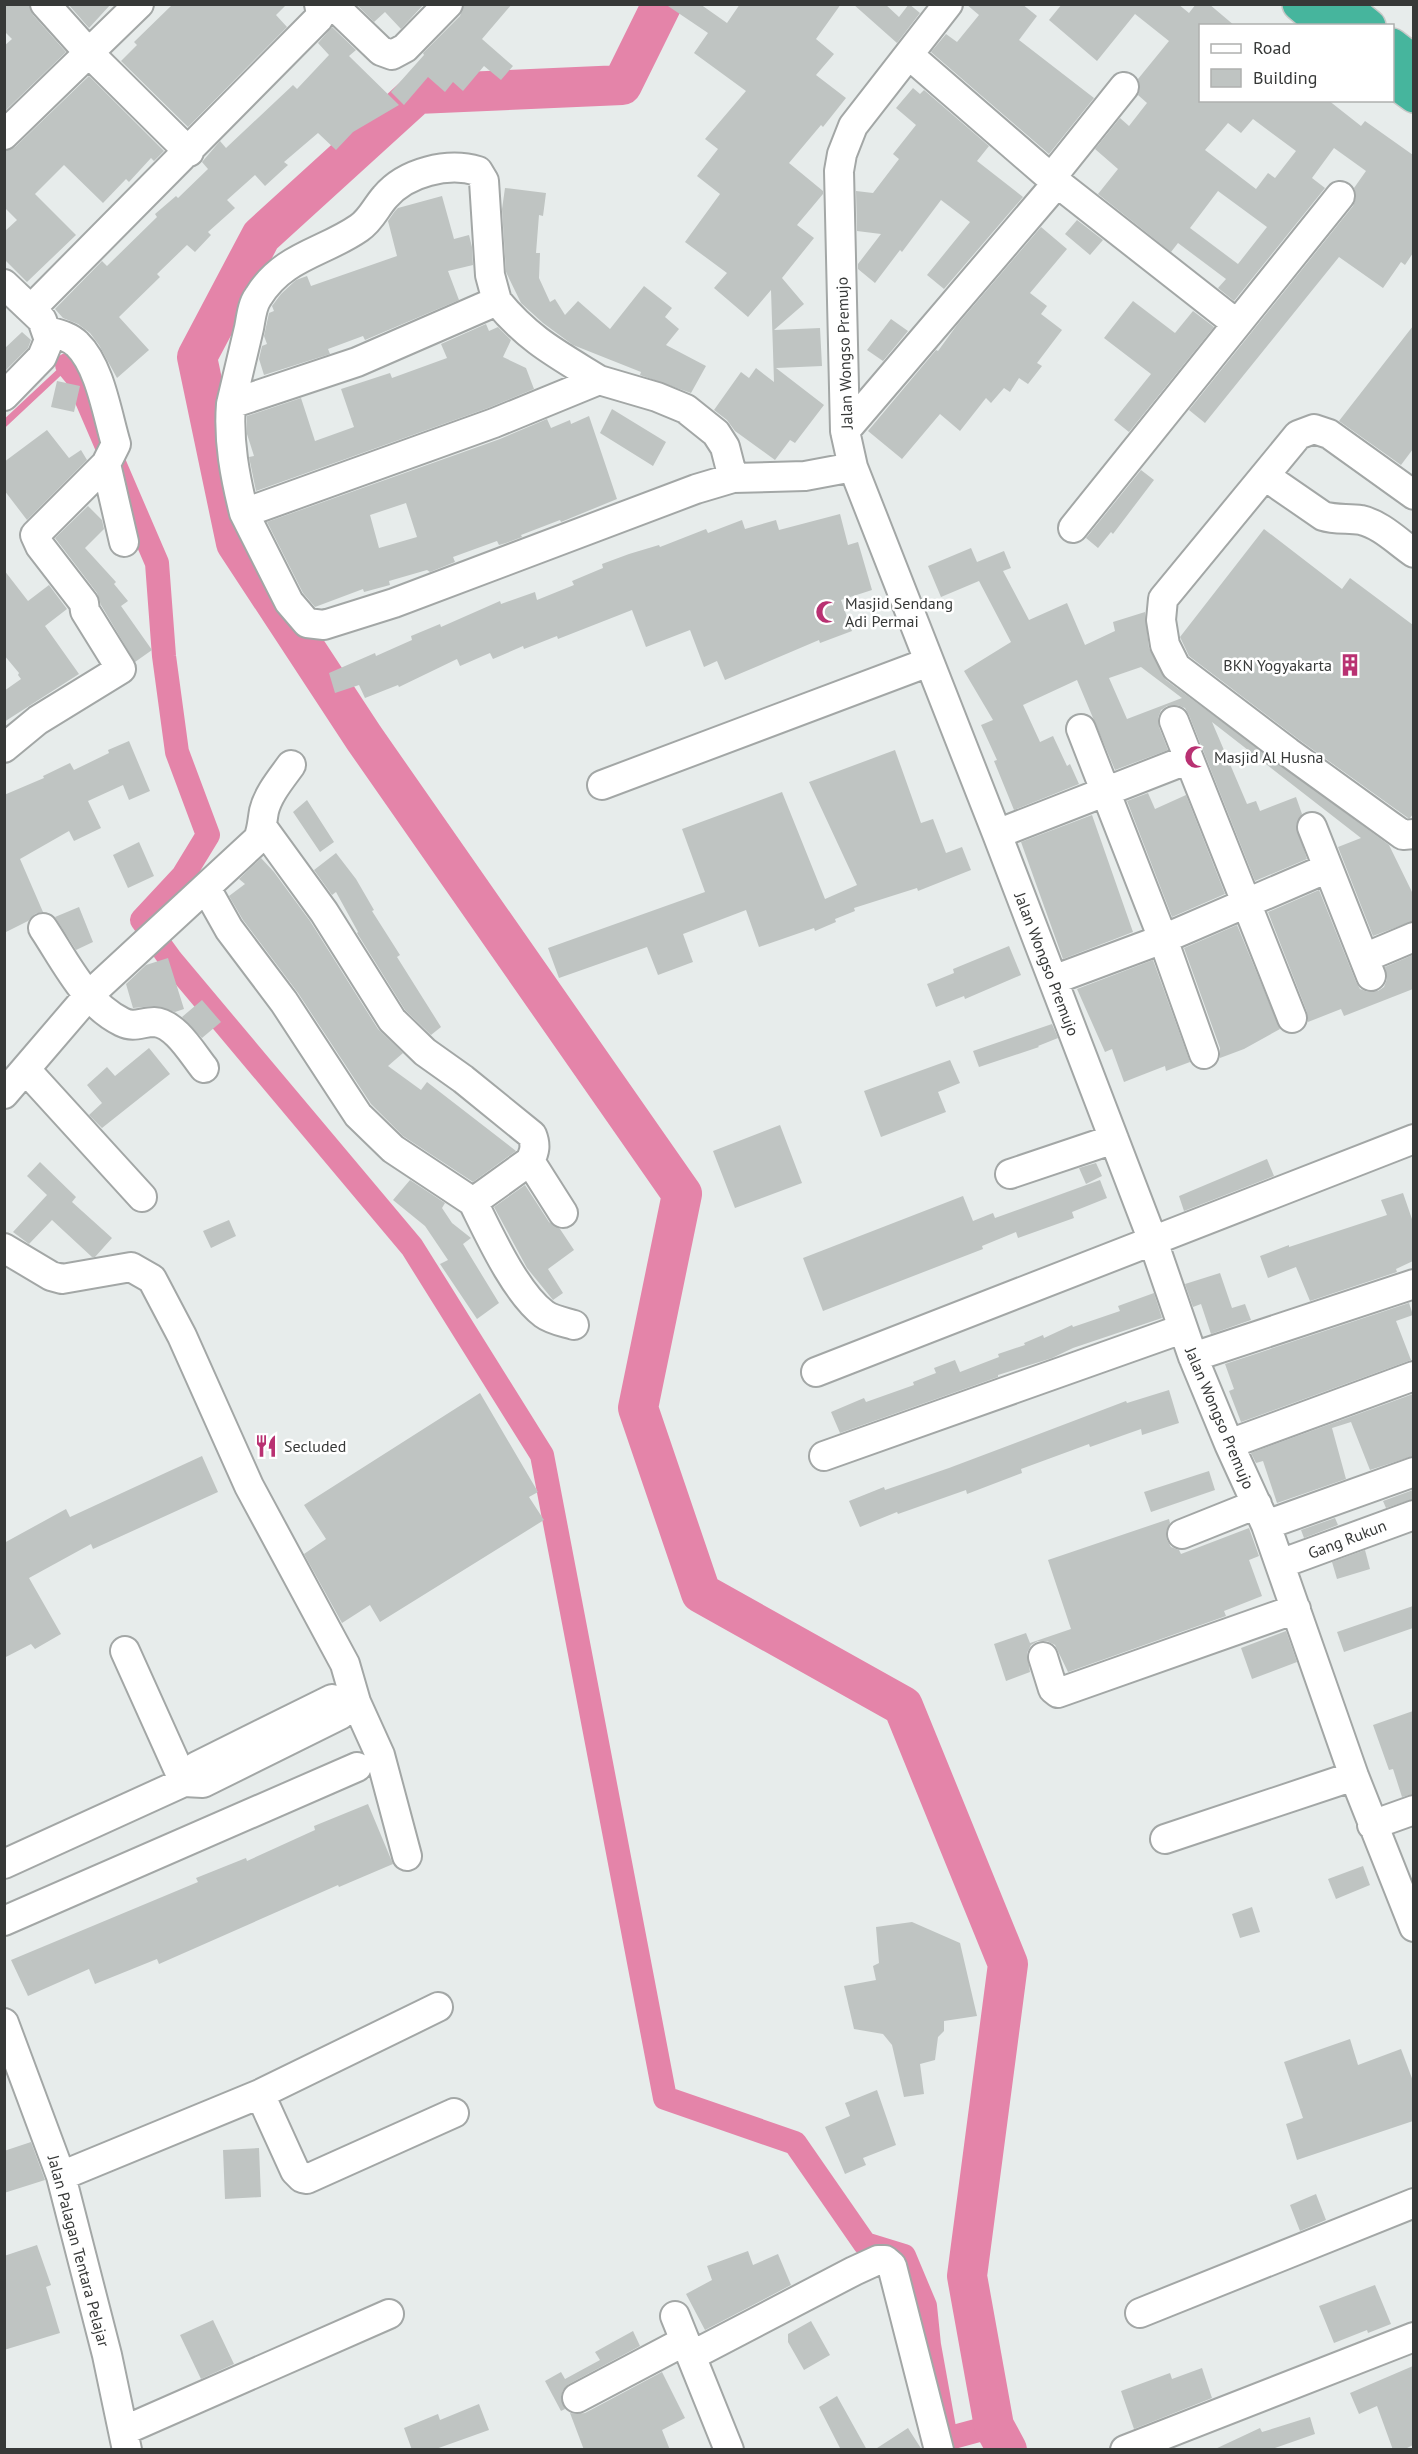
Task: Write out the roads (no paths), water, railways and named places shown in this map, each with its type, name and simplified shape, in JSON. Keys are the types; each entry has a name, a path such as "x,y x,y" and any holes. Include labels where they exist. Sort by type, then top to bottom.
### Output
{"highway":[{"path":"1299,4 1323,24"},
{"path":"1342,4 1367,24"},
{"path":"1404,59 1413,96"}],"street":[{"path":"45,4 88,53 189,152"},
{"path":"4,135 139,4"},
{"path":"4,396 40,332 189,152 318,19 321,14 319,4"},
{"path":"332,4 381,51 392,55 405,48 448,4"},
{"name":"Jalan Wongso Premujo","path":"948,4 853,126 842,154 839,171 845,431 853,467 1153,1241 1182,1329 1229,1444 1262,1515 1372,1825 1405,1876 1413,1927"},
{"path":"909,55 1054,181 1237,324"},
{"path":"845,431 1054,181 1124,87"},
{"path":"733,478 725,447 716,433 686,409 657,397 599,380 538,343 516,324 497,301 490,275 484,181 478,171 464,167 426,172 404,181 386,195 372,216 359,228 296,259 269,279 256,300 231,404 234,473 244,513 289,602 307,622 324,625 394,603 696,489 733,478 805,476 853,467"},
{"path":"1073,528 1340,196"},
{"path":"4,284 40,332 69,338 78,345 94,368 111,454 124,542"},
{"path":"231,404 357,362 497,301"},
{"path":"244,513 494,423 599,380"},
{"path":"1413,495 1329,434 1314,429 1299,435 1163,599 1161,620 1165,645 1176,667 1403,835 1413,834"},
{"path":"4,747 39,720 121,669 85,611 84,603 39,546 35,536 111,454"},
{"path":"1265,476 1323,516 1330,519 1361,520 1375,526 1413,553"},
{"path":"602,785 929,662"},
{"path":"1174,721 1292,1018"},
{"path":"1082,729 1163,939 1204,1054"},
{"path":"997,834 1189,759"},
{"path":"4,1094 27,1071 88,996 251,846 263,828 264,811 291,765"},
{"path":"1312,827 1367,967 1413,937"},
{"path":"263,828 324,912 392,1020 425,1052 532,1134 536,1143 535,1152 530,1161 473,1202"},
{"path":"1053,980 1163,939 1328,868"},
{"path":"206,888 229,929 284,1002 358,1115 393,1149 473,1202 497,1248 530,1300 544,1315 574,1325"},
{"path":"43,928 88,996 111,1015 130,1025 158,1023 171,1029 204,1068"},
{"path":"27,1071 142,1197"},
{"path":"1010,1174 1114,1139"},
{"path":"816,1372 1413,1139"},
{"path":"530,1161 563,1213"},
{"path":"4,1248 51,1276 62,1279 131,1267 152,1279 182,1336 249,1486 345,1664 356,1702 368,1761 407,1856"},
{"path":"1193,1357 1413,1284"},
{"path":"824,1456 1182,1329"},
{"path":"1229,1444 1413,1376"},
{"path":"1182,1534 1262,1515 1413,1472"},
{"name":"Gang Rukun","path":"1280,1564 1413,1515"},
{"path":"1043,1657 1053,1689 1058,1693 1296,1609"},
{"path":"125,1651 184,1782"},
{"path":"4,1864 184,1782 197,1766 332,1699 340,1715 203,1783 184,1782"},
{"path":"4,1921 368,1761"},
{"path":"1165,1839 1354,1776"},
{"path":"1372,1825 1413,1810"},
{"path":"61,2176 260,2094 438,2007"},
{"name":"Jalan Palagan Tentara Pelajar","path":"4,2024 61,2176 107,2355 125,2440"},
{"path":"260,2094 295,2171 306,2179 454,2113"},
{"path":"1140,2313 1413,2203"},
{"path":"577,2398 684,2338 878,2260 885,2260 892,2266 939,2450"},
{"path":"125,2440 389,2314"},
{"path":"1125,2450 1413,2337"},
{"path":"684,2338 729,2450"}],"waterway":[{"path":"662,4 622,85 417,94 261,236 197,357 236,543 364,738 682,1194 638,1408 701,1593 903,1706 1008,1964 967,2276 994,2426 1007,2450"},
{"path":"4,424 67,365"},
{"path":"67,365 77,377 157,563 164,656 177,752 208,835 183,876 142,920 171,960 412,1247 542,1455 665,2098 795,2143 865,2244 904,2256 925,2306 929,2345 946,2439 994,2426"}],"place":[{"name":"Masjid Sendang Adi Permai","path":"827,612"},
{"name":"BKN Yogyakarta","path":"1350,665"},
{"name":"Masjid Al Husna","path":"1196,757"},
{"name":"Secluded","path":"266,1446"}]}
